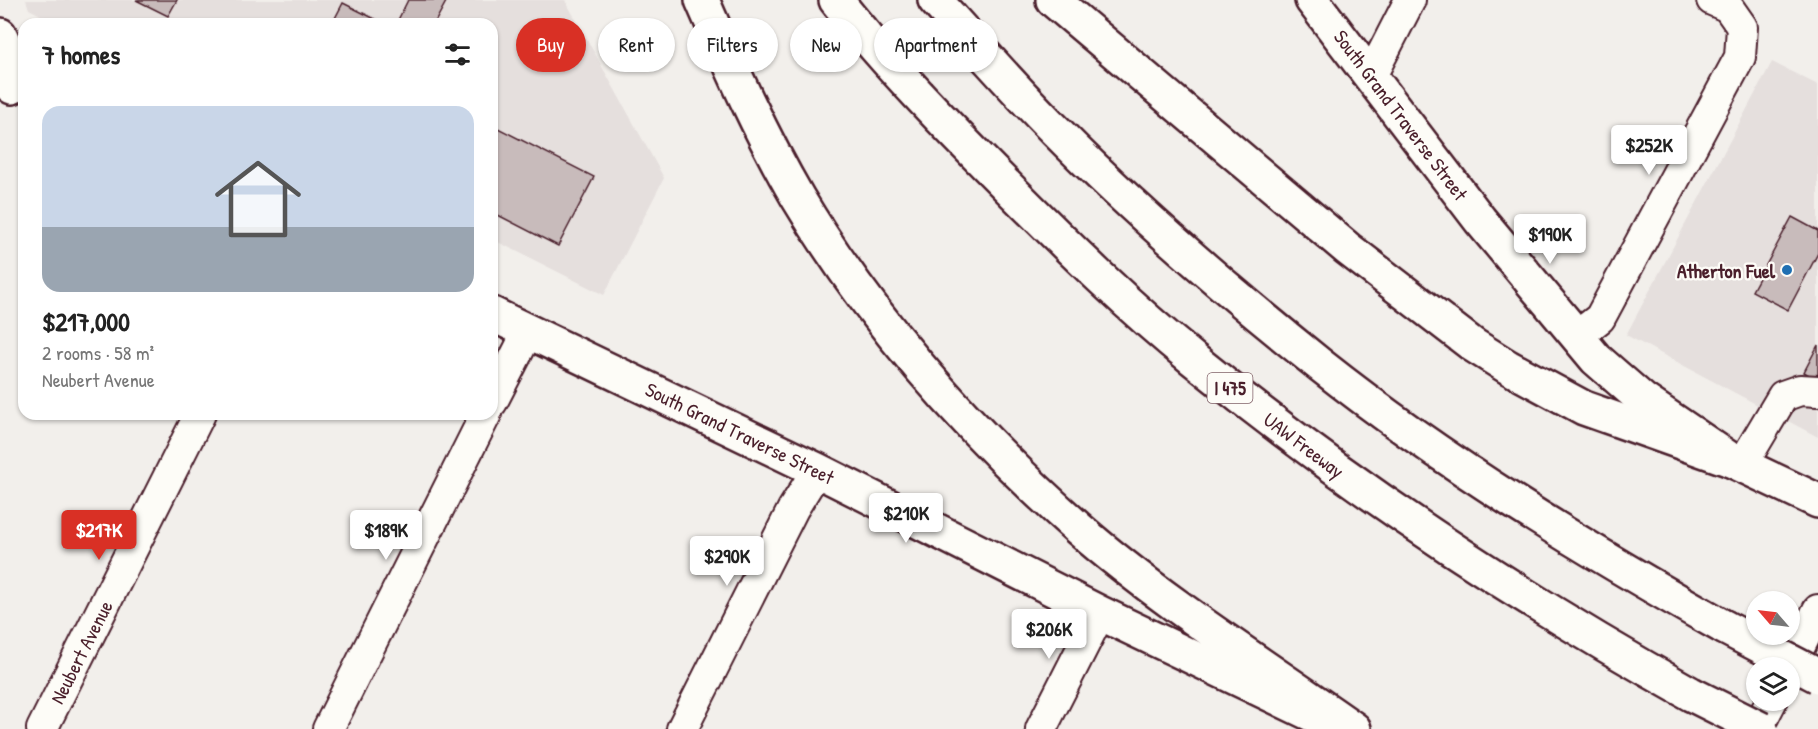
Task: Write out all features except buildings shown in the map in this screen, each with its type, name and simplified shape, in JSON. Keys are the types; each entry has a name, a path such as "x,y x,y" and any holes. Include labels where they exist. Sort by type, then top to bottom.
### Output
{"main road":[{"path":"702,0 744,95 799,199 883,321 956,408 1035,488 1081,530 1144,581 1354,729"},
{"name":"UAW Freeway","path":"836,0 883,55 981,160 1119,294 1191,357 1317,455 1424,532 1555,616 1691,694 1759,729"},
{"path":"935,0 1022,96 1122,195 1321,365 1449,459 1596,554 1724,627 1818,676"},
{"path":"1053,0 1340,243 1473,345 1508,367 1584,408 1737,463"},
{"name":"South Grand Traverse Street","path":"1312,0 1480,220 1596,359 1643,400 1737,463 1818,501"},
{"path":"0,35 13,62 9,90"},
{"name":"South Grand Traverse Street","path":"498,317 817,470 1100,613 1342,729"}],"street":[{"path":"1371,76 1410,0"},
{"path":"1577,336 1600,318 1740,57 1742,27 1728,8 1712,0"},
{"path":"498,390 528,332"},
{"path":"1737,463 1783,396 1800,390 1818,391"},
{"name":"Neubert Avenue","path":"42,729 197,420"},
{"path":"328,729 483,420"},
{"path":"682,729 793,509 817,470"},
{"path":"1794,657 1818,610"},
{"path":"1041,729 1100,613"},
{"path":"1759,729 1767,711"}],"shaded area":[{"path":"26,0 565,0 575,18 516,18 516,72 586,72 586,38 598,59 598,72 605,72 664,178 604,295 498,242 498,18 46,18 29,9"},
{"path":"1772,62 1818,85 1818,437 1626,335"}],"place":[{"name":"Atherton Fuel","path":"1787,270"}]}
